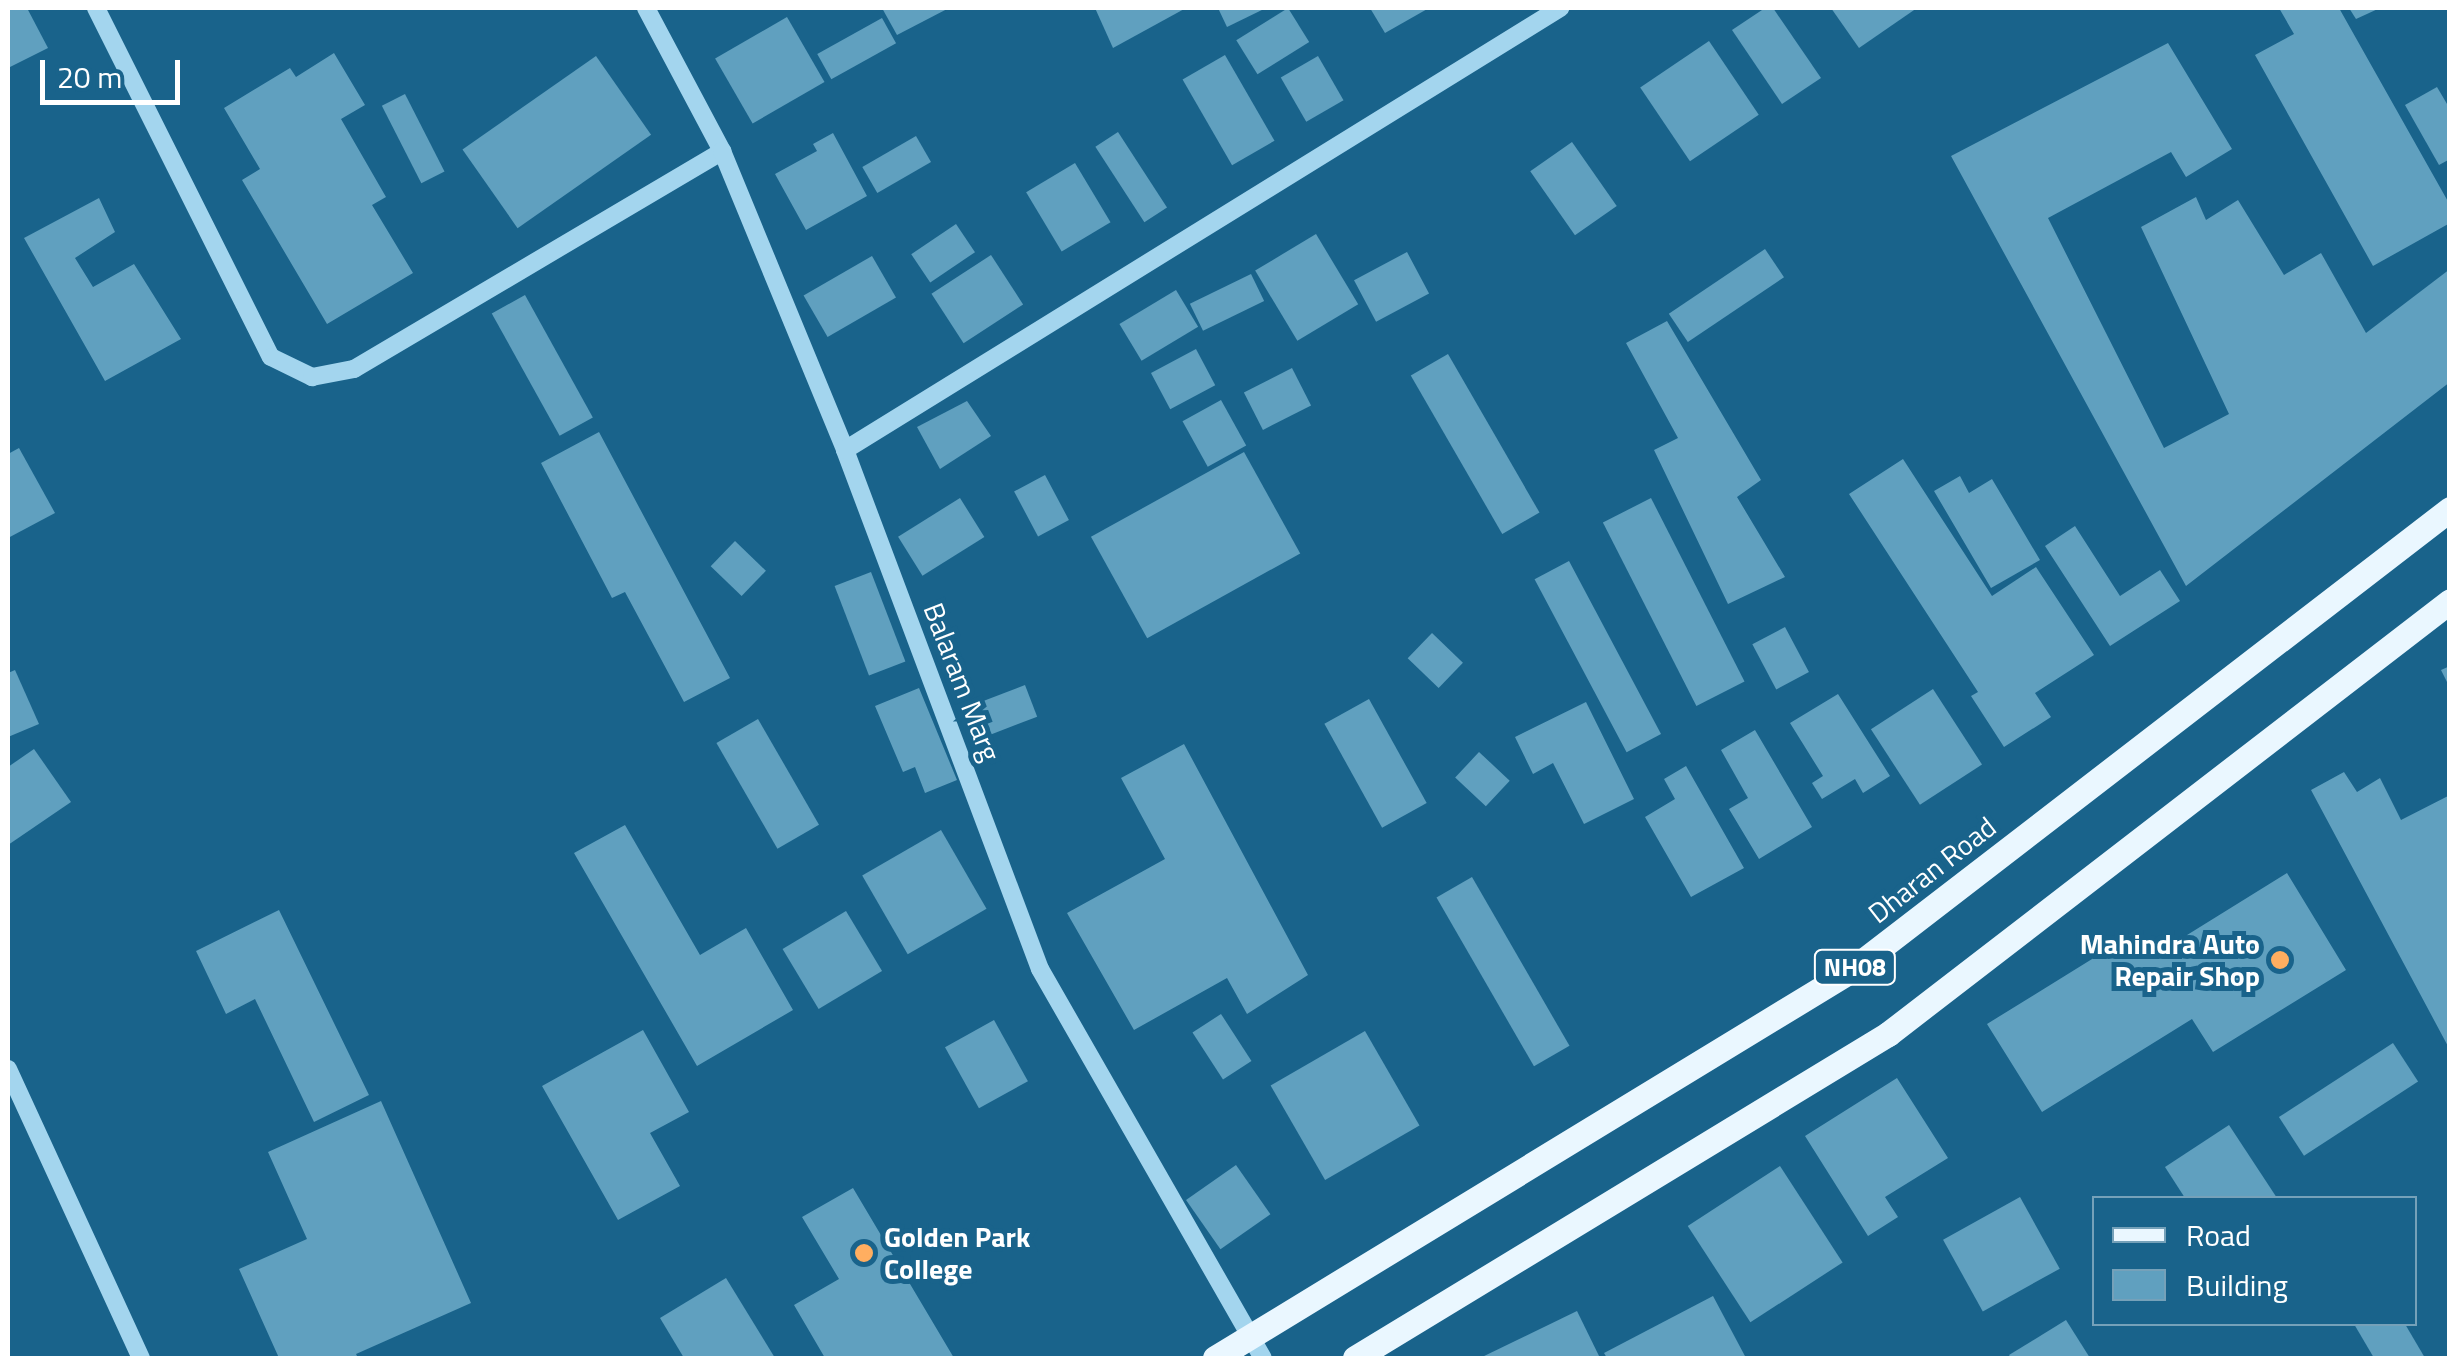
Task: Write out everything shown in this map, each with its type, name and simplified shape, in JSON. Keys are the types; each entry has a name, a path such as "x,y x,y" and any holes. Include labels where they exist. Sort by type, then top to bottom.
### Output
{"main road":[{"name":"Dharan Road","path":"1215,1358 1257,1348 1850,971 2450,509"},
{"name":"NH08","path":"1355,1358 1888,1034 2450,601"}],"street":[{"path":"96,8 271,358 312,378 354,369 722,151"},
{"name":"Balaram Marg","path":"646,8 722,151 845,450 1040,969 1257,1348"},
{"path":"845,450 1560,8"},
{"path":"8,1069 142,1358"}],"building":[{"path":"8,8 27,8 48,48 8,68"},
{"path":"882,8 949,8 897,35"},
{"path":"1095,8 1186,8 1113,48"},
{"path":"1218,8 1266,8 1227,27"},
{"path":"1288,8 1309,42 1257,74 1236,40"},
{"path":"1370,8 1429,8 1385,33"},
{"path":"1765,8 1773,8 1821,78 1782,104 1732,30"},
{"path":"1831,8 1917,8 1859,48"},
{"path":"2279,8 2339,8 2450,205 2450,223 2373,266 2255,55 2294,34"},
{"path":"2349,8 2380,8 2356,19"},
{"path":"787,17 824,82 753,123 715,58"},
{"path":"882,18 896,43 831,79 817,54"},
{"path":"1709,41 1759,115 1690,161 1640,87"},
{"path":"2168,43 2232,149 2186,177 2171,152 2048,218 2164,448 2229,414 2141,227 2196,197 2206,220 2238,200 2284,275 2321,253 2366,333 2450,269 2450,382 2186,586 1951,156"},
{"path":"334,53 365,105 341,119 386,197 372,205 413,273 327,324 242,180 260,169 224,108 290,68 296,77"},
{"path":"1225,55 1274,141 1232,165 1183,80"},
{"path":"596,56 651,135 518,228 462,149"},
{"path":"1318,56 1344,100 1306,122 1281,78"},
{"path":"2437,87 2450,109 2450,159 2439,165 2405,105"},
{"path":"405,94 444,172 421,183 382,106"},
{"path":"1118,132 1167,207 1144,222 1095,147"},
{"path":"833,133 867,196 806,230 775,174 817,151 813,144"},
{"path":"916,136 931,162 877,193 862,167"},
{"path":"1572,142 1617,206 1575,235 1530,171"},
{"path":"1075,163 1111,222 1062,252 1026,192"},
{"path":"99,198 115,232 75,258 93,287 134,264 181,339 105,381 24,238"},
{"path":"956,224 975,252 930,282 911,254"},
{"path":"1316,234 1358,304 1297,341 1255,271"},
{"path":"1765,249 1784,277 1688,342 1669,314"},
{"path":"1407,252 1429,293 1376,322 1354,280"},
{"path":"991,255 1023,304 964,343 931,294"},
{"path":"872,256 896,298 828,337 804,296"},
{"path":"1251,274 1264,301 1203,331 1190,304"},
{"path":"1176,290 1198,327 1142,361 1119,324"},
{"path":"525,295 593,417 560,436 492,313"},
{"path":"1667,321 1761,480 1737,497 1785,577 1728,604 1654,450 1678,438 1626,343"},
{"path":"1196,349 1215,385 1170,409 1151,373"},
{"path":"1448,354 1540,512 1502,534 1411,376"},
{"path":"1292,368 1311,405 1263,430 1244,393"},
{"path":"1221,400 1246,445 1208,467 1183,421"},
{"path":"967,401 991,436 940,469 917,427"},
{"path":"599,432 730,678 684,702 625,592 612,598 541,463"},
{"path":"19,448 55,513 8,538 8,454"},
{"path":"1244,452 1300,553 1147,638 1091,537"},
{"path":"1903,459 1992,596 2036,567 2094,655 2035,693 2051,717 2004,747 1971,696 1978,692 1849,494"},
{"path":"1045,475 1069,520 1038,536 1014,491"},
{"path":"1960,476 1969,493 1992,479 2040,560 1991,588 1934,491"},
{"path":"960,498 984,537 922,576 898,537"},
{"path":"1651,498 1745,682 1696,706 1603,523"},
{"path":"2075,526 2120,596 2160,570 2180,601 2110,646 2045,546"},
{"path":"735,541 766,571 742,596 711,566"},
{"path":"1569,561 1661,734 1627,752 1535,579"},
{"path":"871,572 905,662 869,676 835,586"},
{"path":"1785,627 1809,672 1776,689 1752,644"},
{"path":"1432,633 1463,663 1439,688 1408,658"},
{"path":"2450,666 2450,688 2441,670"},
{"path":"15,670 39,724 8,737 8,673"},
{"path":"1025,685 1037,717 988,736 976,704"},
{"path":"919,688 957,780 925,793 915,767 903,772 875,706"},
{"path":"1933,689 1982,764 1920,805 1871,729"},
{"path":"1838,694 1890,776 1863,793 1855,779 1822,799 1812,783 1823,776 1790,723"},
{"path":"1369,699 1427,803 1382,828 1324,724"},
{"path":"1586,702 1634,799 1584,824 1553,763 1533,774 1515,737"},
{"path":"758,719 819,825 777,849 716,743"},
{"path":"1755,730 1812,827 1759,859 1729,809 1748,798 1721,750"},
{"path":"1184,744 1308,975 1247,1014 1227,978 1134,1030 1067,913 1165,859 1121,778"},
{"path":"34,749 71,802 8,845 8,767"},
{"path":"1479,752 1510,781 1486,806 1455,778"},
{"path":"1686,766 1744,868 1691,897 1645,817 1675,799 1664,779"},
{"path":"2344,772 2357,792 2380,778 2401,820 2450,795 2450,1050 2311,790"},
{"path":"625,825 700,955 746,928 793,1010 697,1066 574,853"},
{"path":"941,830 987,909 908,954 862,876"},
{"path":"2287,873 2346,970 2213,1052 2192,1019 2042,1112 1987,1024 2134,933 2150,958"},
{"path":"1472,877 1570,1046 1534,1066 1436,897"},
{"path":"279,910 369,1095 314,1122 255,999 226,1014 196,951"},
{"path":"846,911 882,971 819,1009 783,949"},
{"path":"1221,1014 1251,1061 1223,1079 1192,1033"},
{"path":"994,1020 1028,1081 979,1108 945,1047"},
{"path":"643,1030 689,1112 650,1133 680,1186 618,1220 542,1086"},
{"path":"1365,1031 1420,1125 1325,1180 1271,1086"},
{"path":"2393,1043 2418,1082 2304,1156 2279,1117"},
{"path":"1897,1078 1948,1158 1885,1197 1898,1217 1868,1236 1805,1136"},
{"path":"381,1101 471,1303 356,1354 358,1358 279,1358 239,1269 307,1239 268,1152"},
{"path":"2229,1125 2276,1196 2184,1196 2165,1167"},
{"path":"1236,1165 1270,1214 1220,1249 1186,1200"},
{"path":"1780,1166 1843,1262 1750,1322 1688,1226"},
{"path":"853,1188 954,1358 825,1358 794,1305 839,1279 802,1217"},
{"path":"2020,1197 2060,1269 1983,1311 1943,1240"},
{"path":"726,1278 775,1358 684,1358 660,1318"},
{"path":"1713,1296 1746,1358 1607,1358 1604,1353"},
{"path":"1577,1311 1600,1358 1480,1358"},
{"path":"2066,1320 2090,1358 2009,1355"},
{"path":"2355,1326 2406,1326 2425,1358 2374,1358"}],"place":[{"name":"Mahindra Auto Repair Shop","path":"2280,960"},
{"name":"Golden Park College","path":"864,1253"}]}
